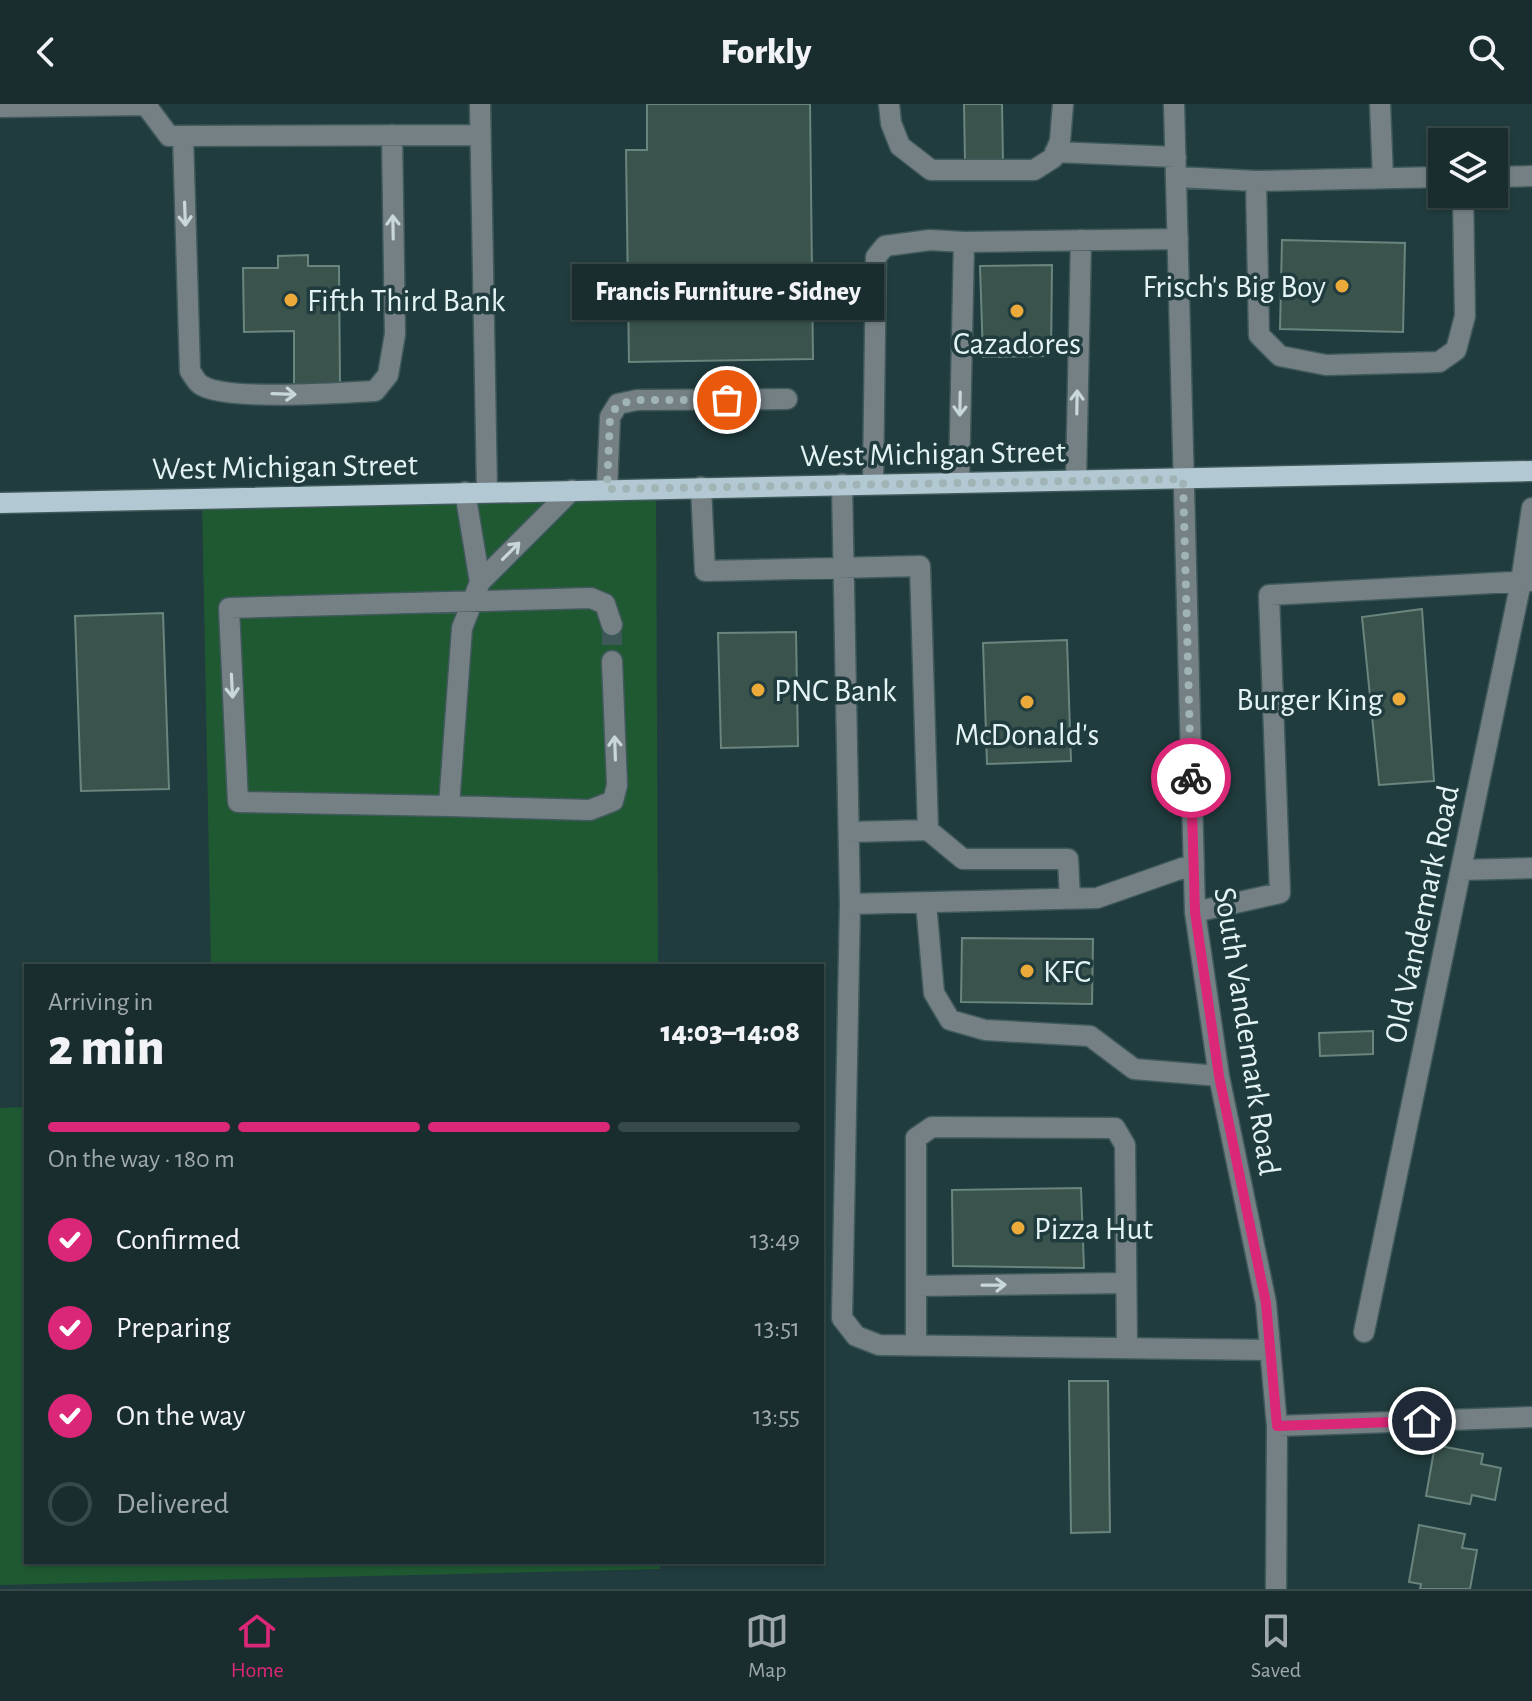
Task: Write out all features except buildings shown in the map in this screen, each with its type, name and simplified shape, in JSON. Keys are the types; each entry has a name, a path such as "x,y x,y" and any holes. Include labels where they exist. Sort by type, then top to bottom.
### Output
{"main road":[{"name":"West Michigan Street","path":"0,503 1532,471"}],"street":[{"path":"0,107 145,104 169,136 480,135"},
{"path":"480,104 487,492"},
{"path":"889,104 891,123 900,146 931,170 1034,170 1053,158 1060,141 1063,104"},
{"name":"South Vandemark Road","path":"1174,104 1195,912 1219,1076 1266,1303 1277,1426 1276,1589"},
{"path":"1380,104 1383,178"},
{"path":"183,136 190,371 200,385 224,392 298,395 375,391 388,375 395,334 392,135"},
{"path":"1055,152 1177,167 1256,181 1428,177"},
{"path":"1508,177 1532,176"},
{"path":"1256,181 1259,335 1280,356 1326,365 1439,362 1456,350 1465,316 1463,208"},
{"path":"873,484 876,257 885,246 901,242 1178,239"},
{"path":"1076,480 1081,240"},
{"path":"959,482 964,242"},
{"path":"607,489 610,417 618,404 637,400 787,399"},
{"path":"842,484 850,904 842,1318 856,1336 879,1345 1270,1350"},
{"path":"701,487 705,571 920,566 928,830"},
{"path":"449,806 462,628 470,602 480,582 572,490"},
{"path":"465,492 480,582"},
{"name":"Old Vandemark Road","path":"1364,1332 1461,870 1527,581 1532,508"},
{"path":"1195,912 1280,893 1269,595 1527,581"},
{"path":"612,625 605,604 591,598 229,608 238,802 590,810 613,801 617,785 612,661"},
{"path":"849,832 928,830 963,859 1068,859 1070,899"},
{"path":"850,904 1097,898 1194,864"},
{"path":"1461,870 1532,868"},
{"path":"926,903 934,993 950,1020 985,1030 1090,1036 1134,1069 1219,1076"},
{"path":"916,1345 916,1138 932,1127 1115,1128 1125,1145 1127,1348"},
{"path":"916,1286 1126,1283"},
{"path":"1277,1426 1532,1417"}],"green space":[{"path":"656,488 658,964 211,964 202,498"},
{"path":"24,1107 24,1564 660,1564 660,1569 0,1585 0,1108"}],"tunnel":[{"path":"612,625 612,661"}],"way so far":[{"path":"727,400 637,400 618,404 610,417 607,489 1183,479 1191,778"}],"place":[{"name":"Frisch's Big Boy","path":"1342,286"},
{"name":"Fifth Third Bank","path":"291,300"},
{"name":"Cazadores","path":"1017,311"},
{"name":"Francis Furniture - Sidney","path":"727,400"},
{"name":"PNC Bank","path":"758,690"},
{"name":"Burger King","path":"1399,699"},
{"name":"McDonald's","path":"1027,702"},
{"name":"KFC","path":"1027,971"},
{"name":"Pizza Hut","path":"1018,1228"}],"route":[{"path":"1191,778 1195,912 1219,1076 1266,1303 1277,1426 1422,1421"}]}
